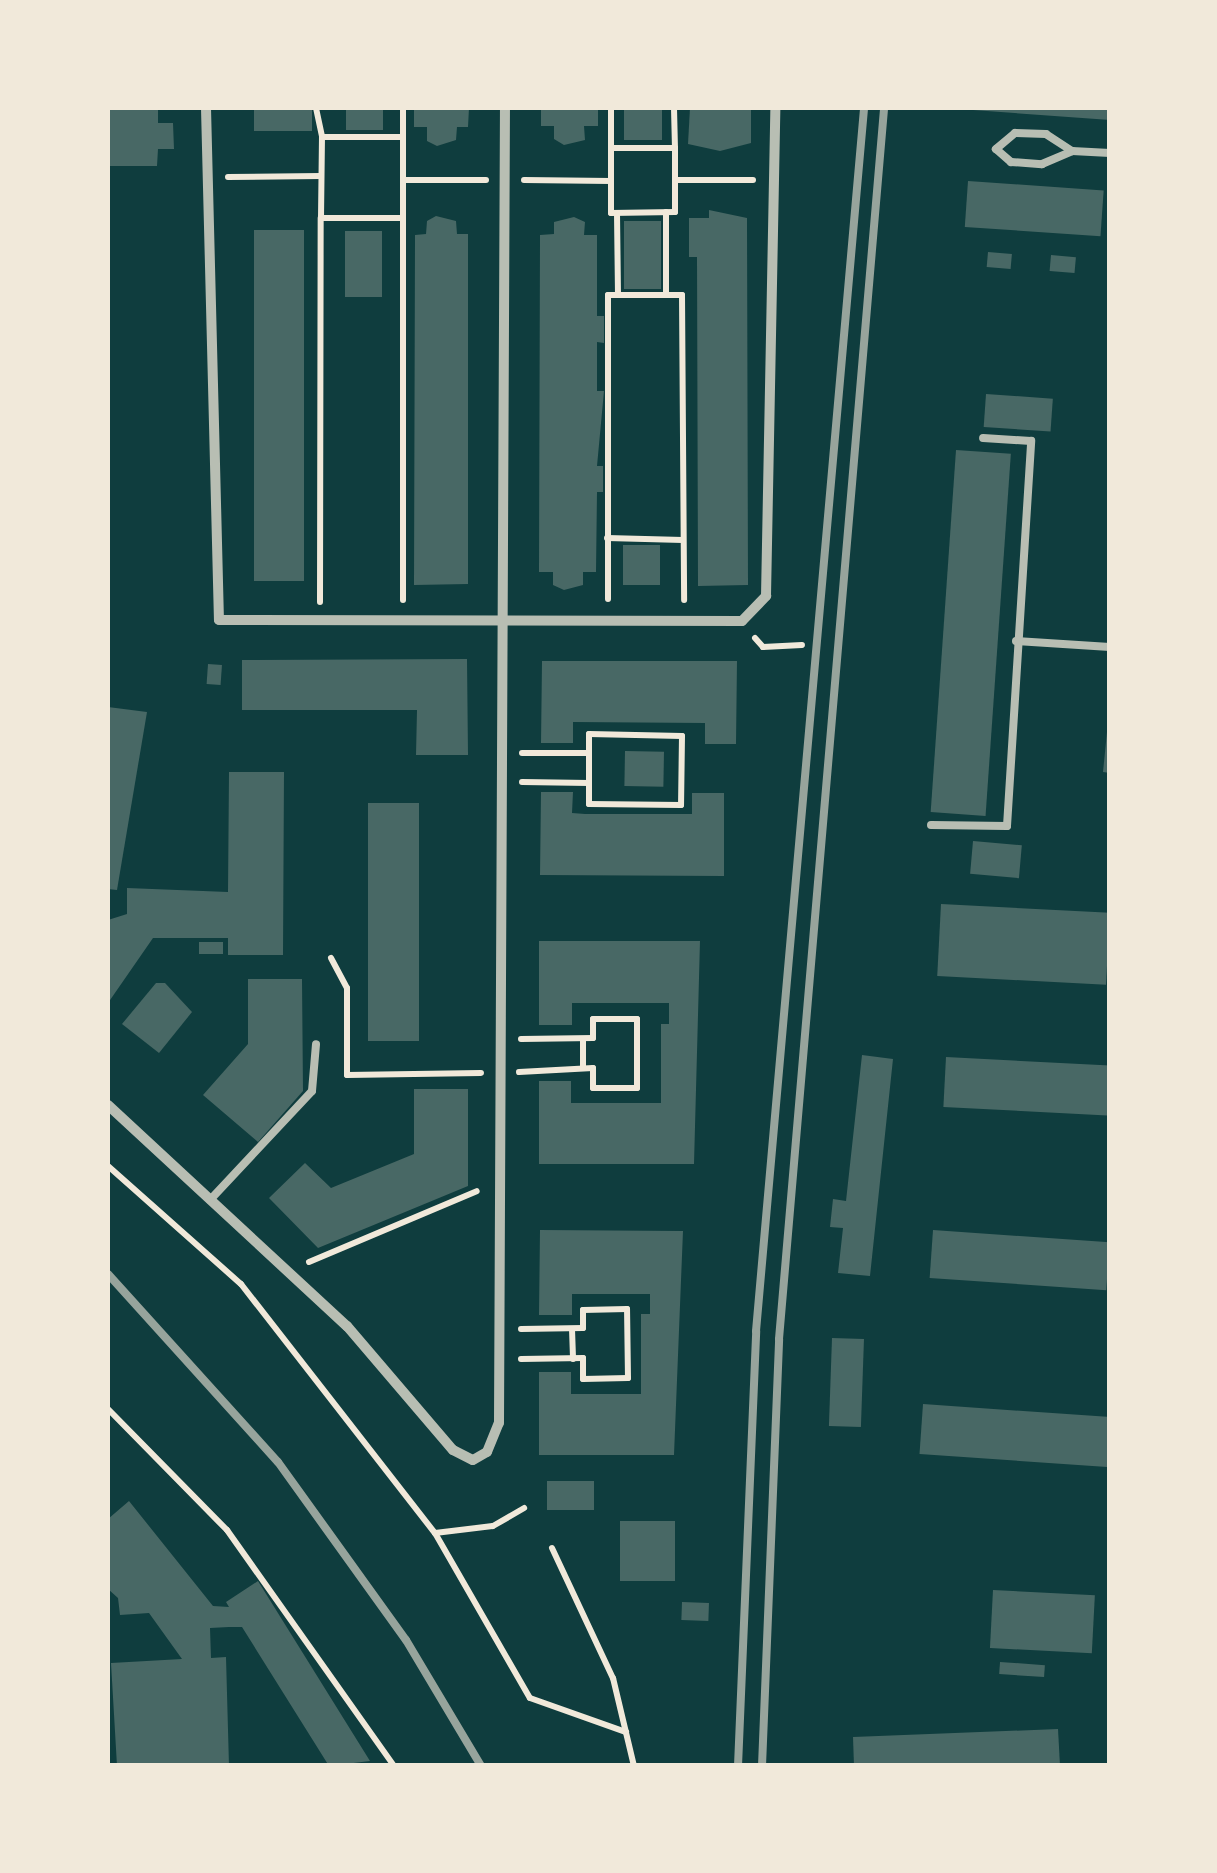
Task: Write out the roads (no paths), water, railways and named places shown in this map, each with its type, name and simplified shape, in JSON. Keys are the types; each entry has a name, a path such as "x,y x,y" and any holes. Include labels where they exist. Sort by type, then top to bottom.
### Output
{"street":[{"path":"206,108 219,620 403,616 742,622 766,596 775,108"},
{"path":"108,1104 290,1270 452,1450 473,1460 487,1452 499,1424 500,1359 505,108"}],"lane":[{"path":"1072,150 1042,164 1011,162 996,149 1014,133 1046,134 1072,150 1110,153"},
{"path":"931,825 1006,826 1031,441 983,438"},
{"path":"1016,641 1110,647"},
{"path":"210,1200 312,1091 316,1044"}],"railway":[{"path":"738,1766 756,1331 864,108"},
{"path":"762,1766 779,1339 884,108"},
{"path":"108,1274 278,1462 406,1640 481,1766"}]}
